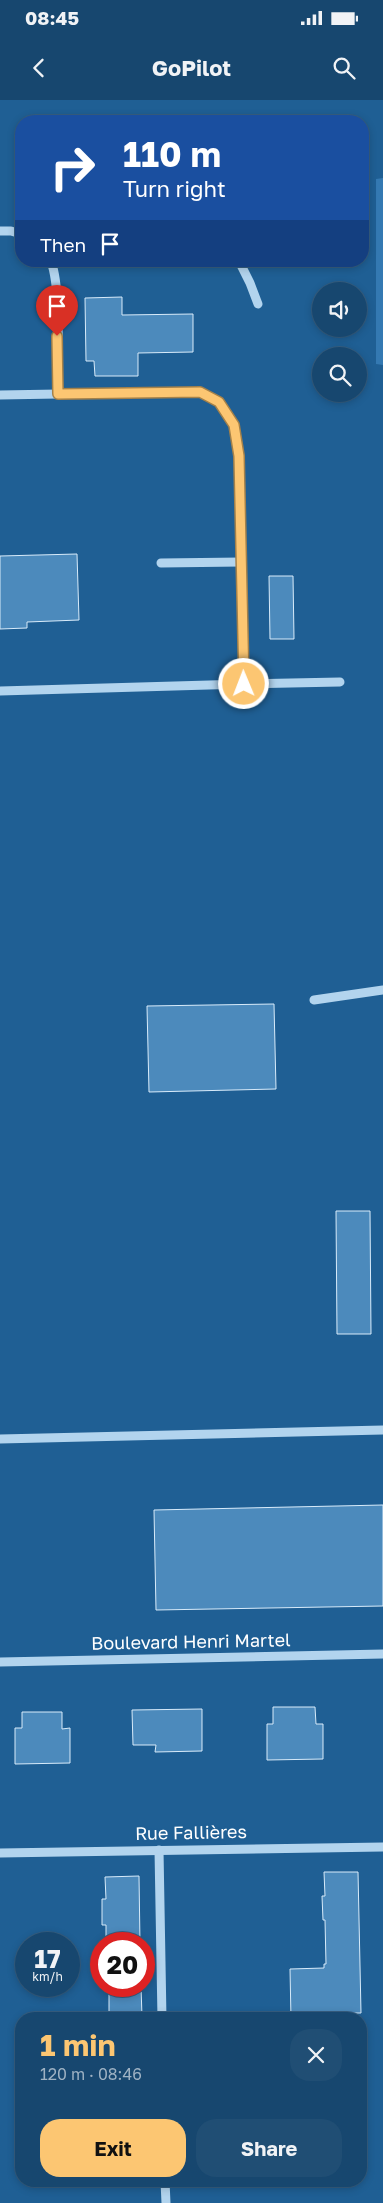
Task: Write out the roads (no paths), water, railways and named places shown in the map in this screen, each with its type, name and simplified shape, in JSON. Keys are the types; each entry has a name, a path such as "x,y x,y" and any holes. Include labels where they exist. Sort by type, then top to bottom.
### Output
{"street":[{"path":"0,231 15,232"},
{"path":"53,267 56,296 58,394"},
{"path":"242,267 258,304"},
{"path":"0,395 200,392 219,402 234,425 239,456 244,684"},
{"path":"161,563 241,562"},
{"path":"0,690 340,682"},
{"path":"314,1000 383,990"},
{"path":"0,1439 383,1430"},
{"name":"Boulevard Henri Martel","path":"0,1662 383,1654"},
{"name":"Rue Fallières","path":"0,1853 383,1847"},
{"path":"159,1850 162,2012"},
{"path":"165,2187 166,2203"}]}
